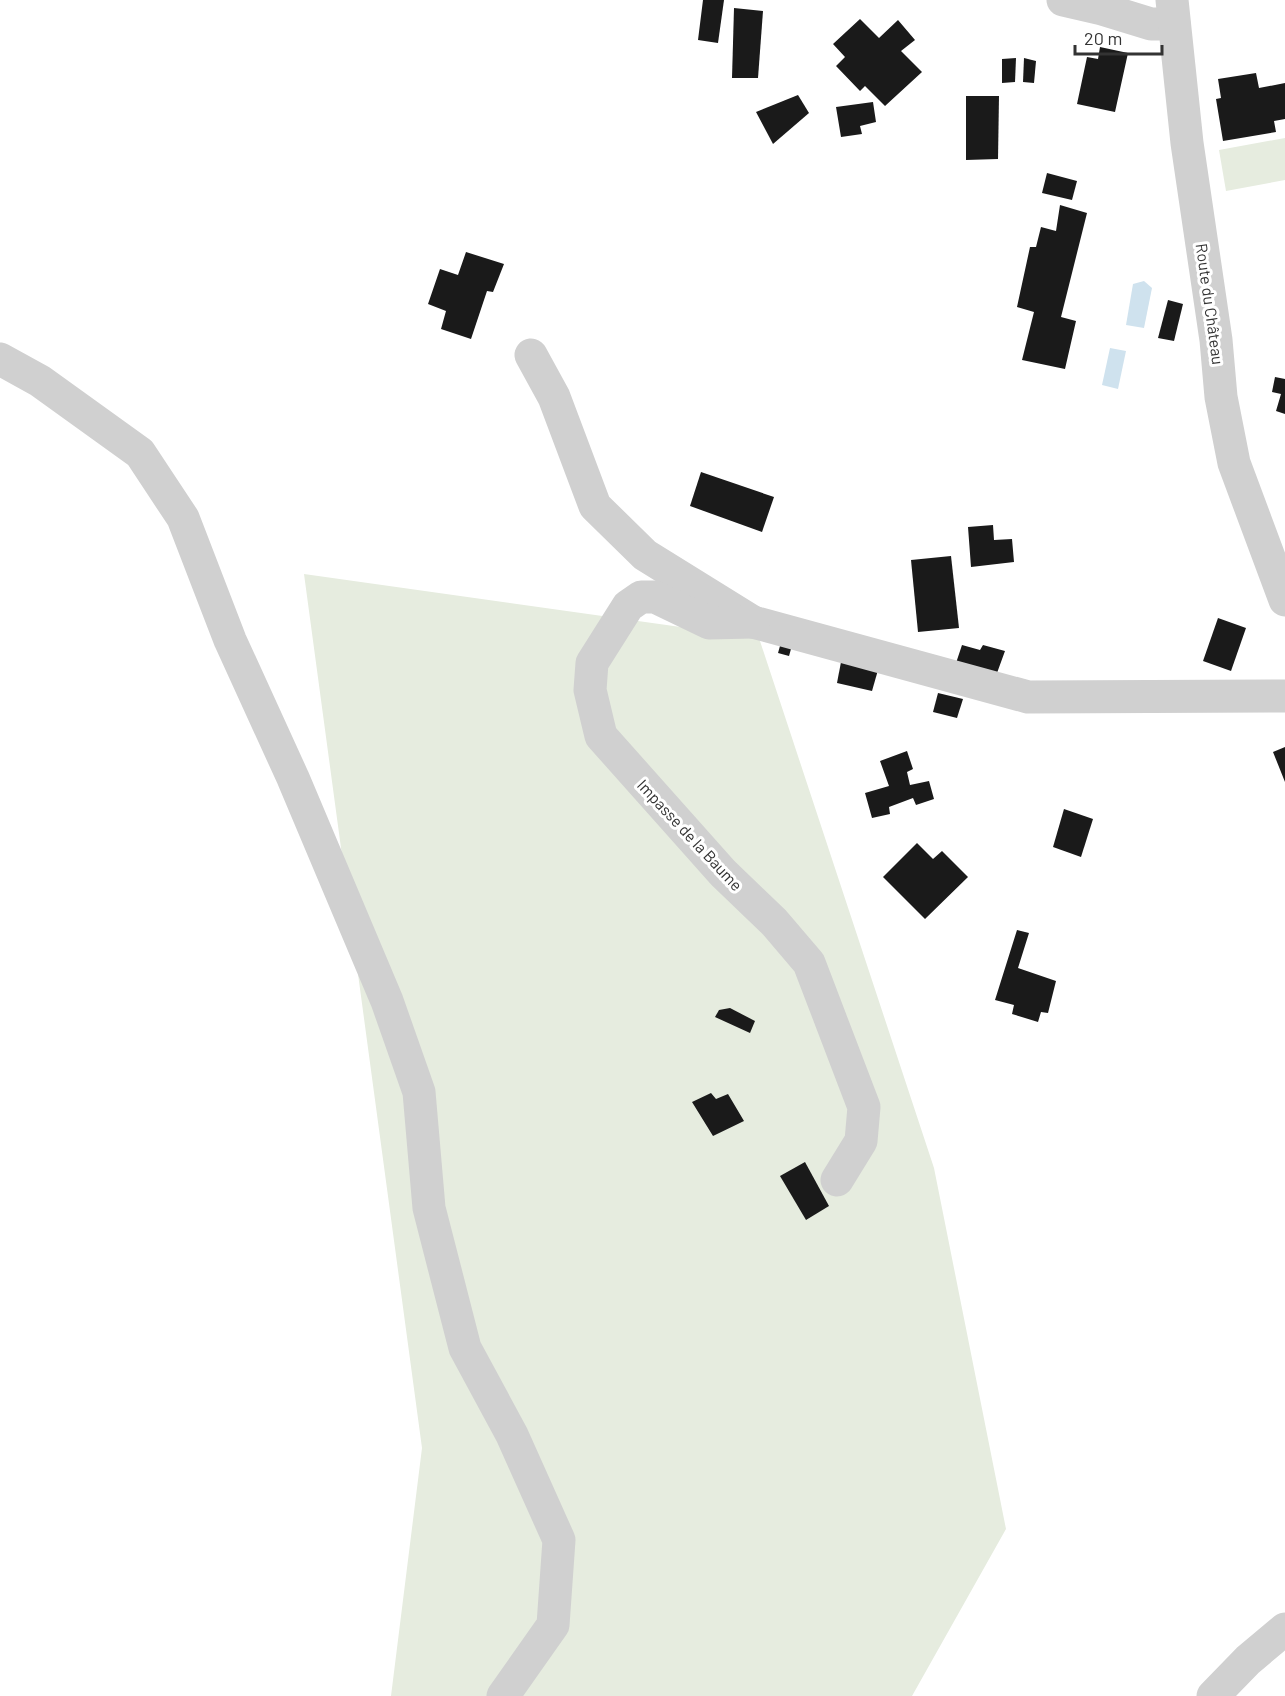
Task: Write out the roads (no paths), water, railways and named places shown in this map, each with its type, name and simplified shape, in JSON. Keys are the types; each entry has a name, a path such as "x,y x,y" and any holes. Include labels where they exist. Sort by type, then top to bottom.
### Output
{"street":[{"path":"1063,0 1151,24 1173,12"},
{"name":"Route du Château","path":"1173,12 1187,143 1216,340 1221,397 1234,463 1285,600"},
{"path":"531,355 554,397 595,506 645,555 753,622 1028,697 1285,696"},
{"path":"0,359 40,381 140,453 183,518 230,640 293,778 387,1001 419,1092 429,1208 465,1348 512,1435 559,1540 553,1625 503,1696"},
{"name":"Impasse de la Baume","path":"753,622 709,623 655,597 641,597 628,606 592,663 590,690 601,736 723,873 774,922 809,963 864,1107 861,1141 837,1180"},
{"path":"1213,1696 1248,1660 1285,1629"}],"water":[{"path":"1144,281 1152,288 1144,328 1126,325 1133,284"},
{"path":"1110,348 1126,351 1118,389 1102,385"}]}
